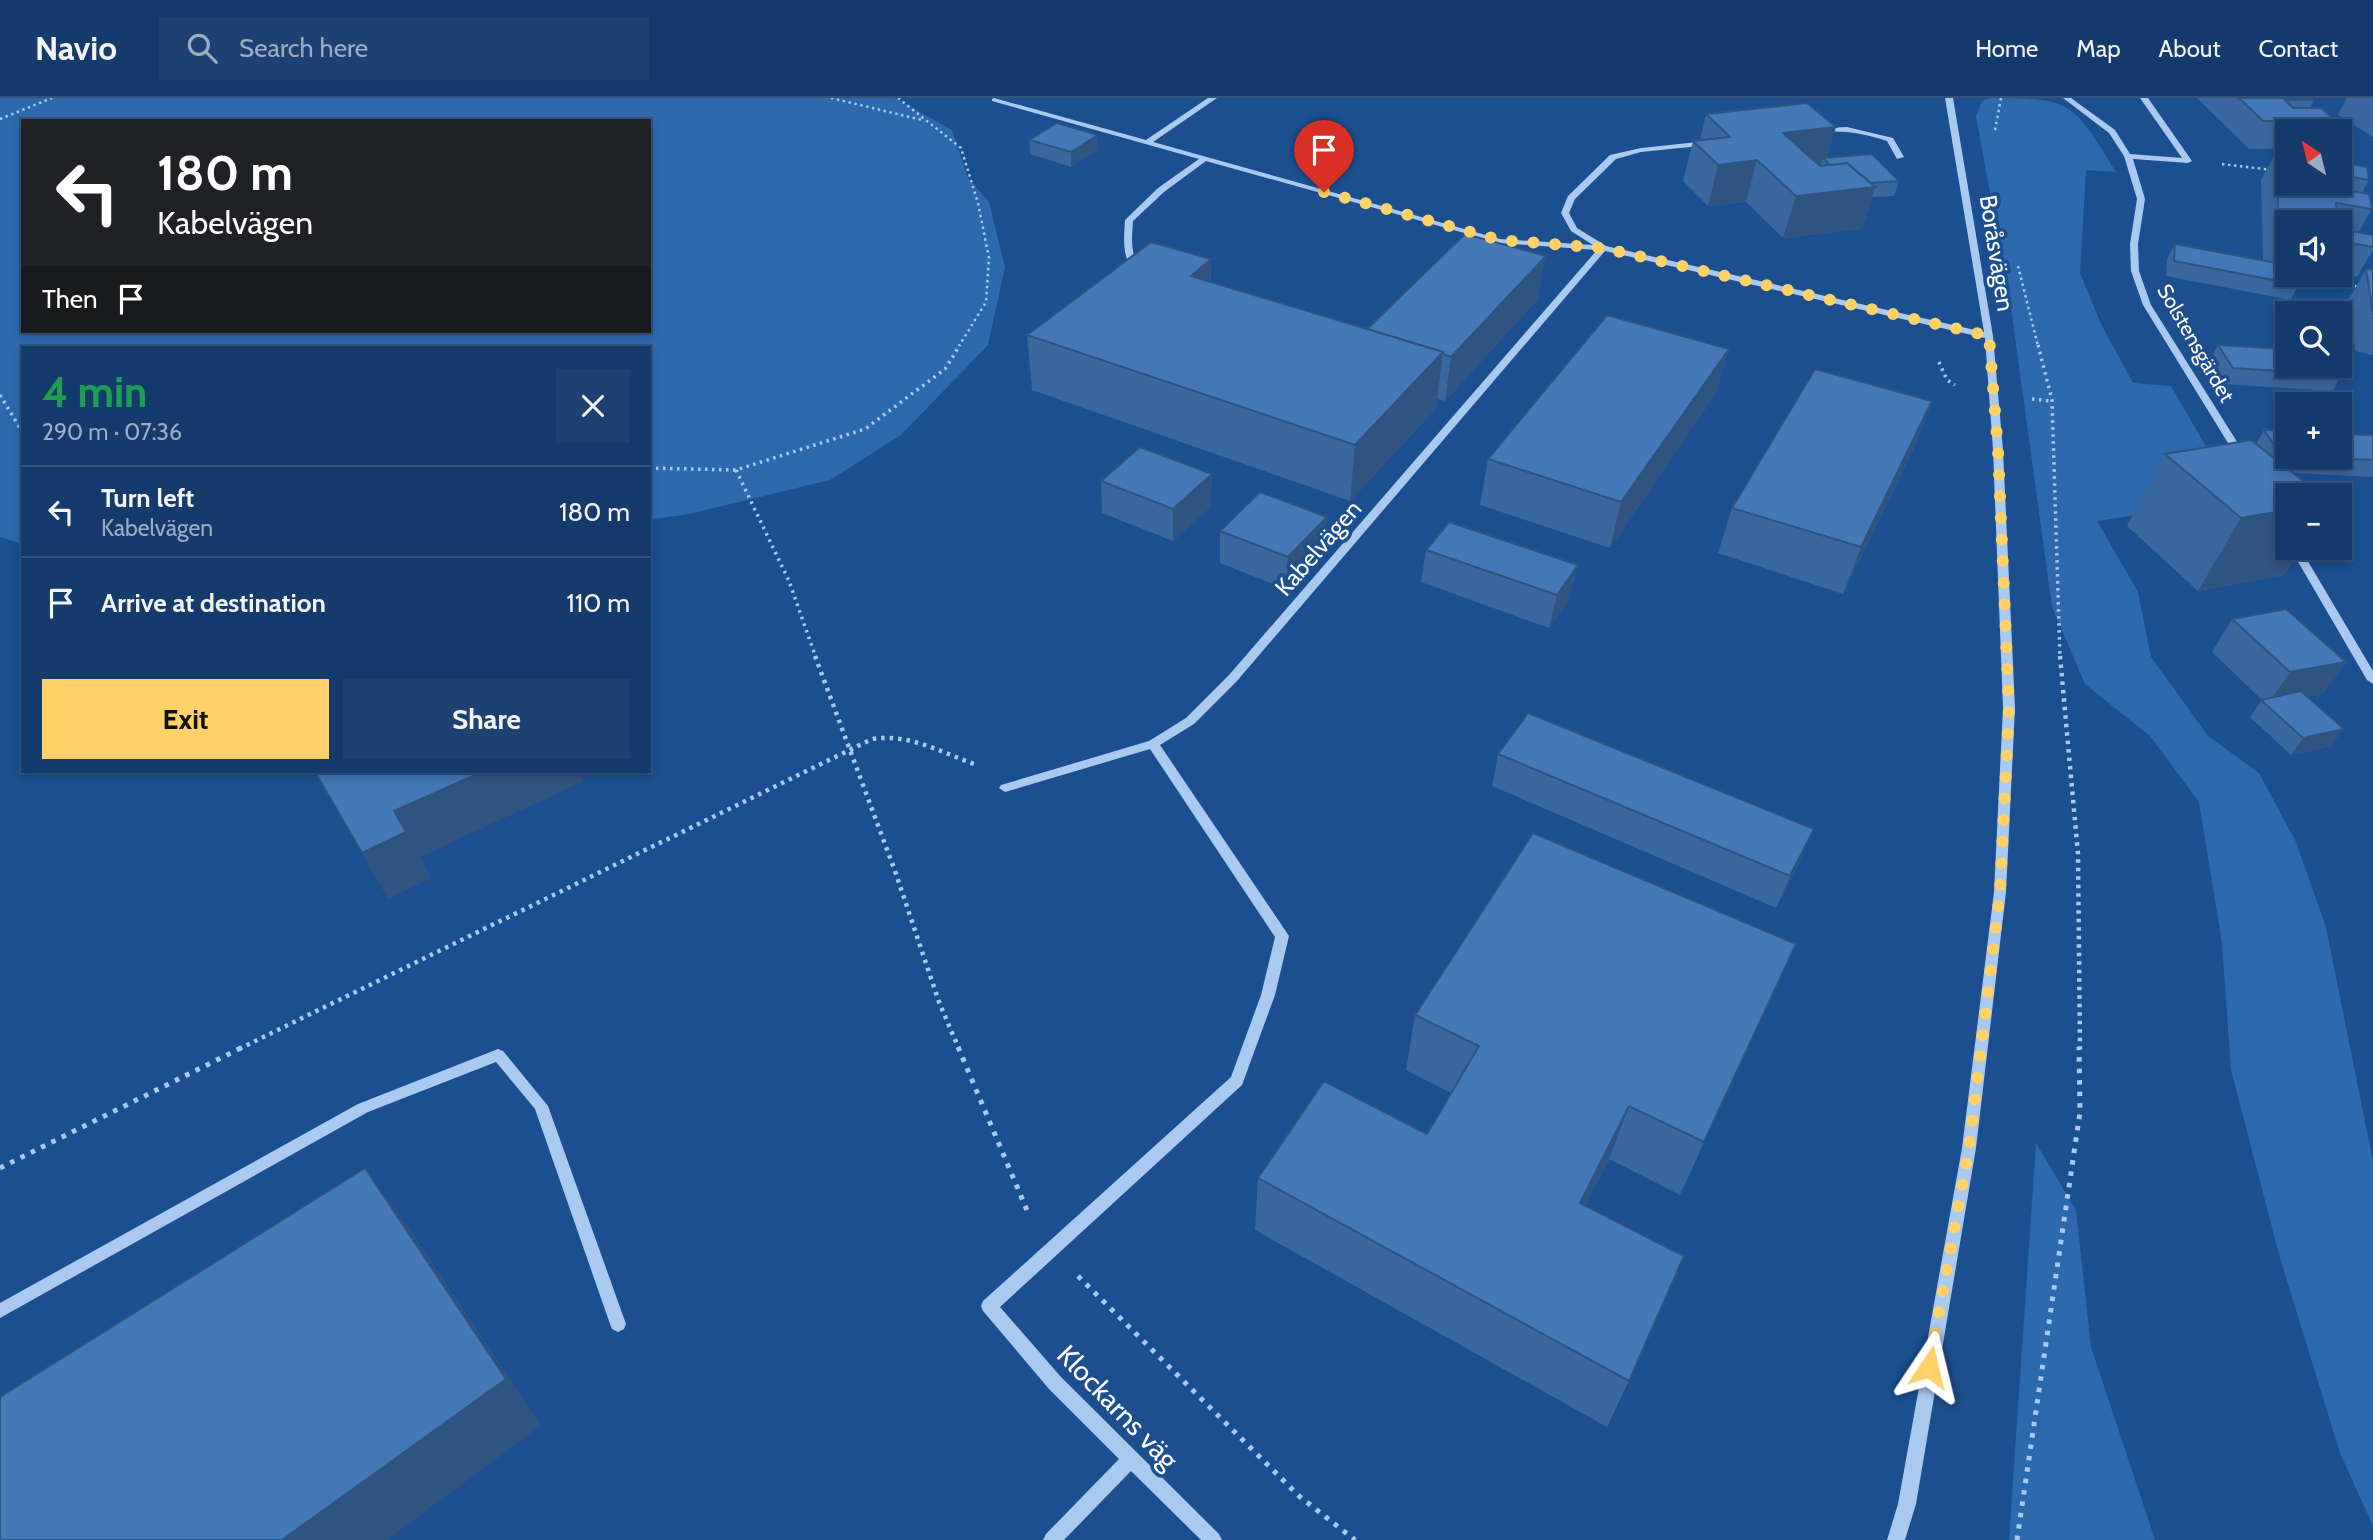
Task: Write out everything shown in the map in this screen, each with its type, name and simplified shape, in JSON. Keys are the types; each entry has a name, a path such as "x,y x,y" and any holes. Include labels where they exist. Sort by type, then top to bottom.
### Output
{"street":[{"path":"1146,143 1213,98"},
{"name":"Boråsvägen","path":"1896,1540 1907,1504 1969,1147 2000,892 2009,708 1998,450 1989,336 1949,98"},
{"name":"Solstensgärdet","path":"2067,98 2112,132 2128,156 2141,199 2134,244 2136,271 2147,305 2249,470"},
{"path":"2144,98 2188,161"},
{"path":"994,100 1500,240 1603,248 1989,336"},
{"path":"1815,130 1841,127 1866,131 1890,140 1900,157"},
{"path":"1603,248 1573,229 1564,213 1571,198 1613,157 1641,150 1721,141"},
{"path":"2128,156 2188,161"},
{"path":"1148,271 1135,267 1128,247 1129,220 1161,190 1204,159"},
{"name":"Kabelvägen","path":"1005,788 1153,744 1190,721 1233,678 1603,248"},
{"path":"2302,560 2373,680"},
{"path":"1052,1247 1237,1080 1268,995 1282,936 1153,744"},
{"path":"0,1311 363,1108 498,1055 541,1106 618,1324"},
{"name":"Klockarns väg","path":"1052,1247 989,1306 1055,1383 1213,1540"},
{"path":"1052,1540 1131,1459"}],"path":[{"path":"0,118 52,98"},
{"path":"831,98 925,121"},
{"path":"651,468 736,471 865,429 945,369 986,302 989,258 978,202 961,148 898,98"},
{"path":"1996,138 1994,125 2001,98"},
{"path":"2188,161 2274,170"},
{"path":"2014,254 2052,400 2059,648 2078,854 2080,1112 2017,1540"},
{"path":"2352,286 2360,287"},
{"path":"0,395 21,430"},
{"path":"736,471 789,581 848,751 895,871 939,1002 1027,1211 1052,1247 1298,1496 1355,1540"},
{"path":"0,1168 462,937 848,751 885,736 905,736 977,765 1005,788"}],"shaded area":[{"path":"0,98 895,98 952,130 968,178 989,202 1005,267 988,345 901,435 830,480 689,514 651,520 651,346 21,346 21,543 0,537"},
{"path":"1990,98 2038,100 2068,109 2090,131 2116,172 2086,170 2080,273 2101,324 2133,383 2171,386 2215,462 2185,508 2097,521 2138,592 2151,657 2208,736 2259,773 2296,842 2326,927 2373,1161 2373,1526 2340,1453 2280,1258 2231,1070 2222,943 2199,802 2150,736 2085,684 2052,607 2011,308 1976,116 1982,101"},
{"path":"2036,1143 2076,1210 2091,1347 2155,1540 2009,1540"}],"building":[{"path":"2239,98 2312,98 2314,100 2285,100 2293,108 2321,108 2334,119 2275,119 2263,121"},
{"path":"1807,103 1836,127 1783,133 1820,166 1847,163 1875,187 1796,196 1757,160 1718,165 1693,141 1730,137 1706,114"},
{"path":"1057,123 1098,135 1071,152 1029,140"},
{"path":"1872,154 1899,181 1871,183 1847,163 1830,165 1823,158"},
{"path":"2352,164 2367,167 2369,180 2352,177"},
{"path":"2352,191 2369,194 2372,209 2336,203 2337,210 2278,210 2278,196 2352,196"},
{"path":"2352,231 2373,235 2373,247 2352,243"},
{"path":"1465,234 1546,256 1451,357 1443,352 1367,329"},
{"path":"1151,242 1211,259 1191,276 1443,352 1355,445 1027,335"},
{"path":"2175,244 2275,263 2275,280 2174,261"},
{"path":"2366,269 2373,270 2373,315"},
{"path":"1607,315 1729,349 1621,502 1488,459"},
{"path":"2218,345 2275,348 2275,371 2233,368"},
{"path":"1815,369 1932,401 1861,547 1732,508"},
{"path":"2264,430 2275,430 2275,446"},
{"path":"2352,434 2373,435 2373,460 2352,459"},
{"path":"2251,440 2275,459 2275,469 2288,469 2306,483 2275,483 2275,512 2241,518 2165,454"},
{"path":"1140,447 1212,474 1173,509 1101,481"},
{"path":"1260,492 1327,517 1288,557 1220,531"},
{"path":"1449,522 1578,565 1557,595 1426,550"},
{"path":"2286,609 2346,662 2290,672 2232,619"},
{"path":"2301,691 2344,729 2303,738 2261,700"},
{"path":"1528,713 1814,829 1790,876 1498,754"},
{"path":"316,773 480,773 394,811 406,832 362,853"},
{"path":"1533,833 1796,944 1704,1142 1629,1106 1580,1203 1684,1256 1629,1381 1258,1178 1324,1081 1427,1134 1479,1046 1415,1015"},
{"path":"365,1168 506,1379 282,1540 0,1540 0,1397"}],"route":[{"path":"1324,192 1500,240 1603,248 1951,330 1989,336 1998,450 2001,582 2009,708 2000,892 1969,1147 1929,1367"}]}
